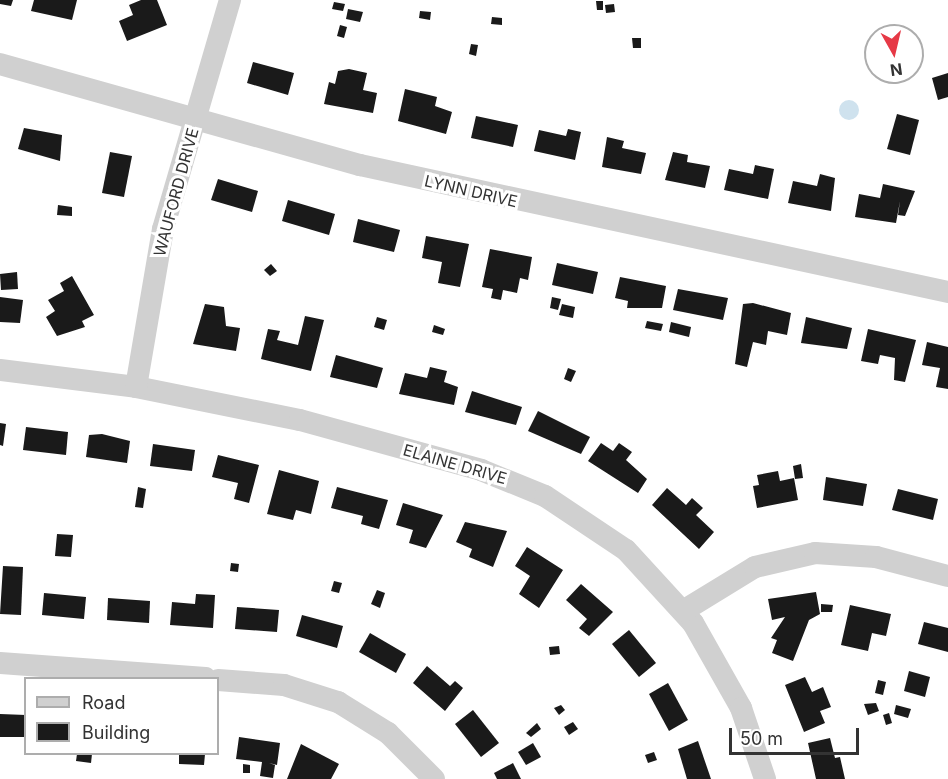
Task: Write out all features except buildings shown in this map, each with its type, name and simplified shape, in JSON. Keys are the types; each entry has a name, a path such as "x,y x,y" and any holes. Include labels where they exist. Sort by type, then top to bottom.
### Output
{"street":[{"name":"WAUFORD DRIVE","path":"136,387 163,229 230,0"},
{"name":"LYNN DRIVE","path":"0,64 360,165 517,202 948,292"},
{"name":"ELAINE DRIVE","path":"0,370 136,387 300,420 512,480 600,530 683,611 741,708 765,779"},
{"path":"683,611 755,567 815,553 876,557 948,576"},
{"path":"0,663 191,677"},
{"path":"219,680 284,685 338,702 388,733 434,779"}],"water":[{"path":"845,100 853,100 859,106 859,114 853,120 845,120 839,114 839,106"}]}
